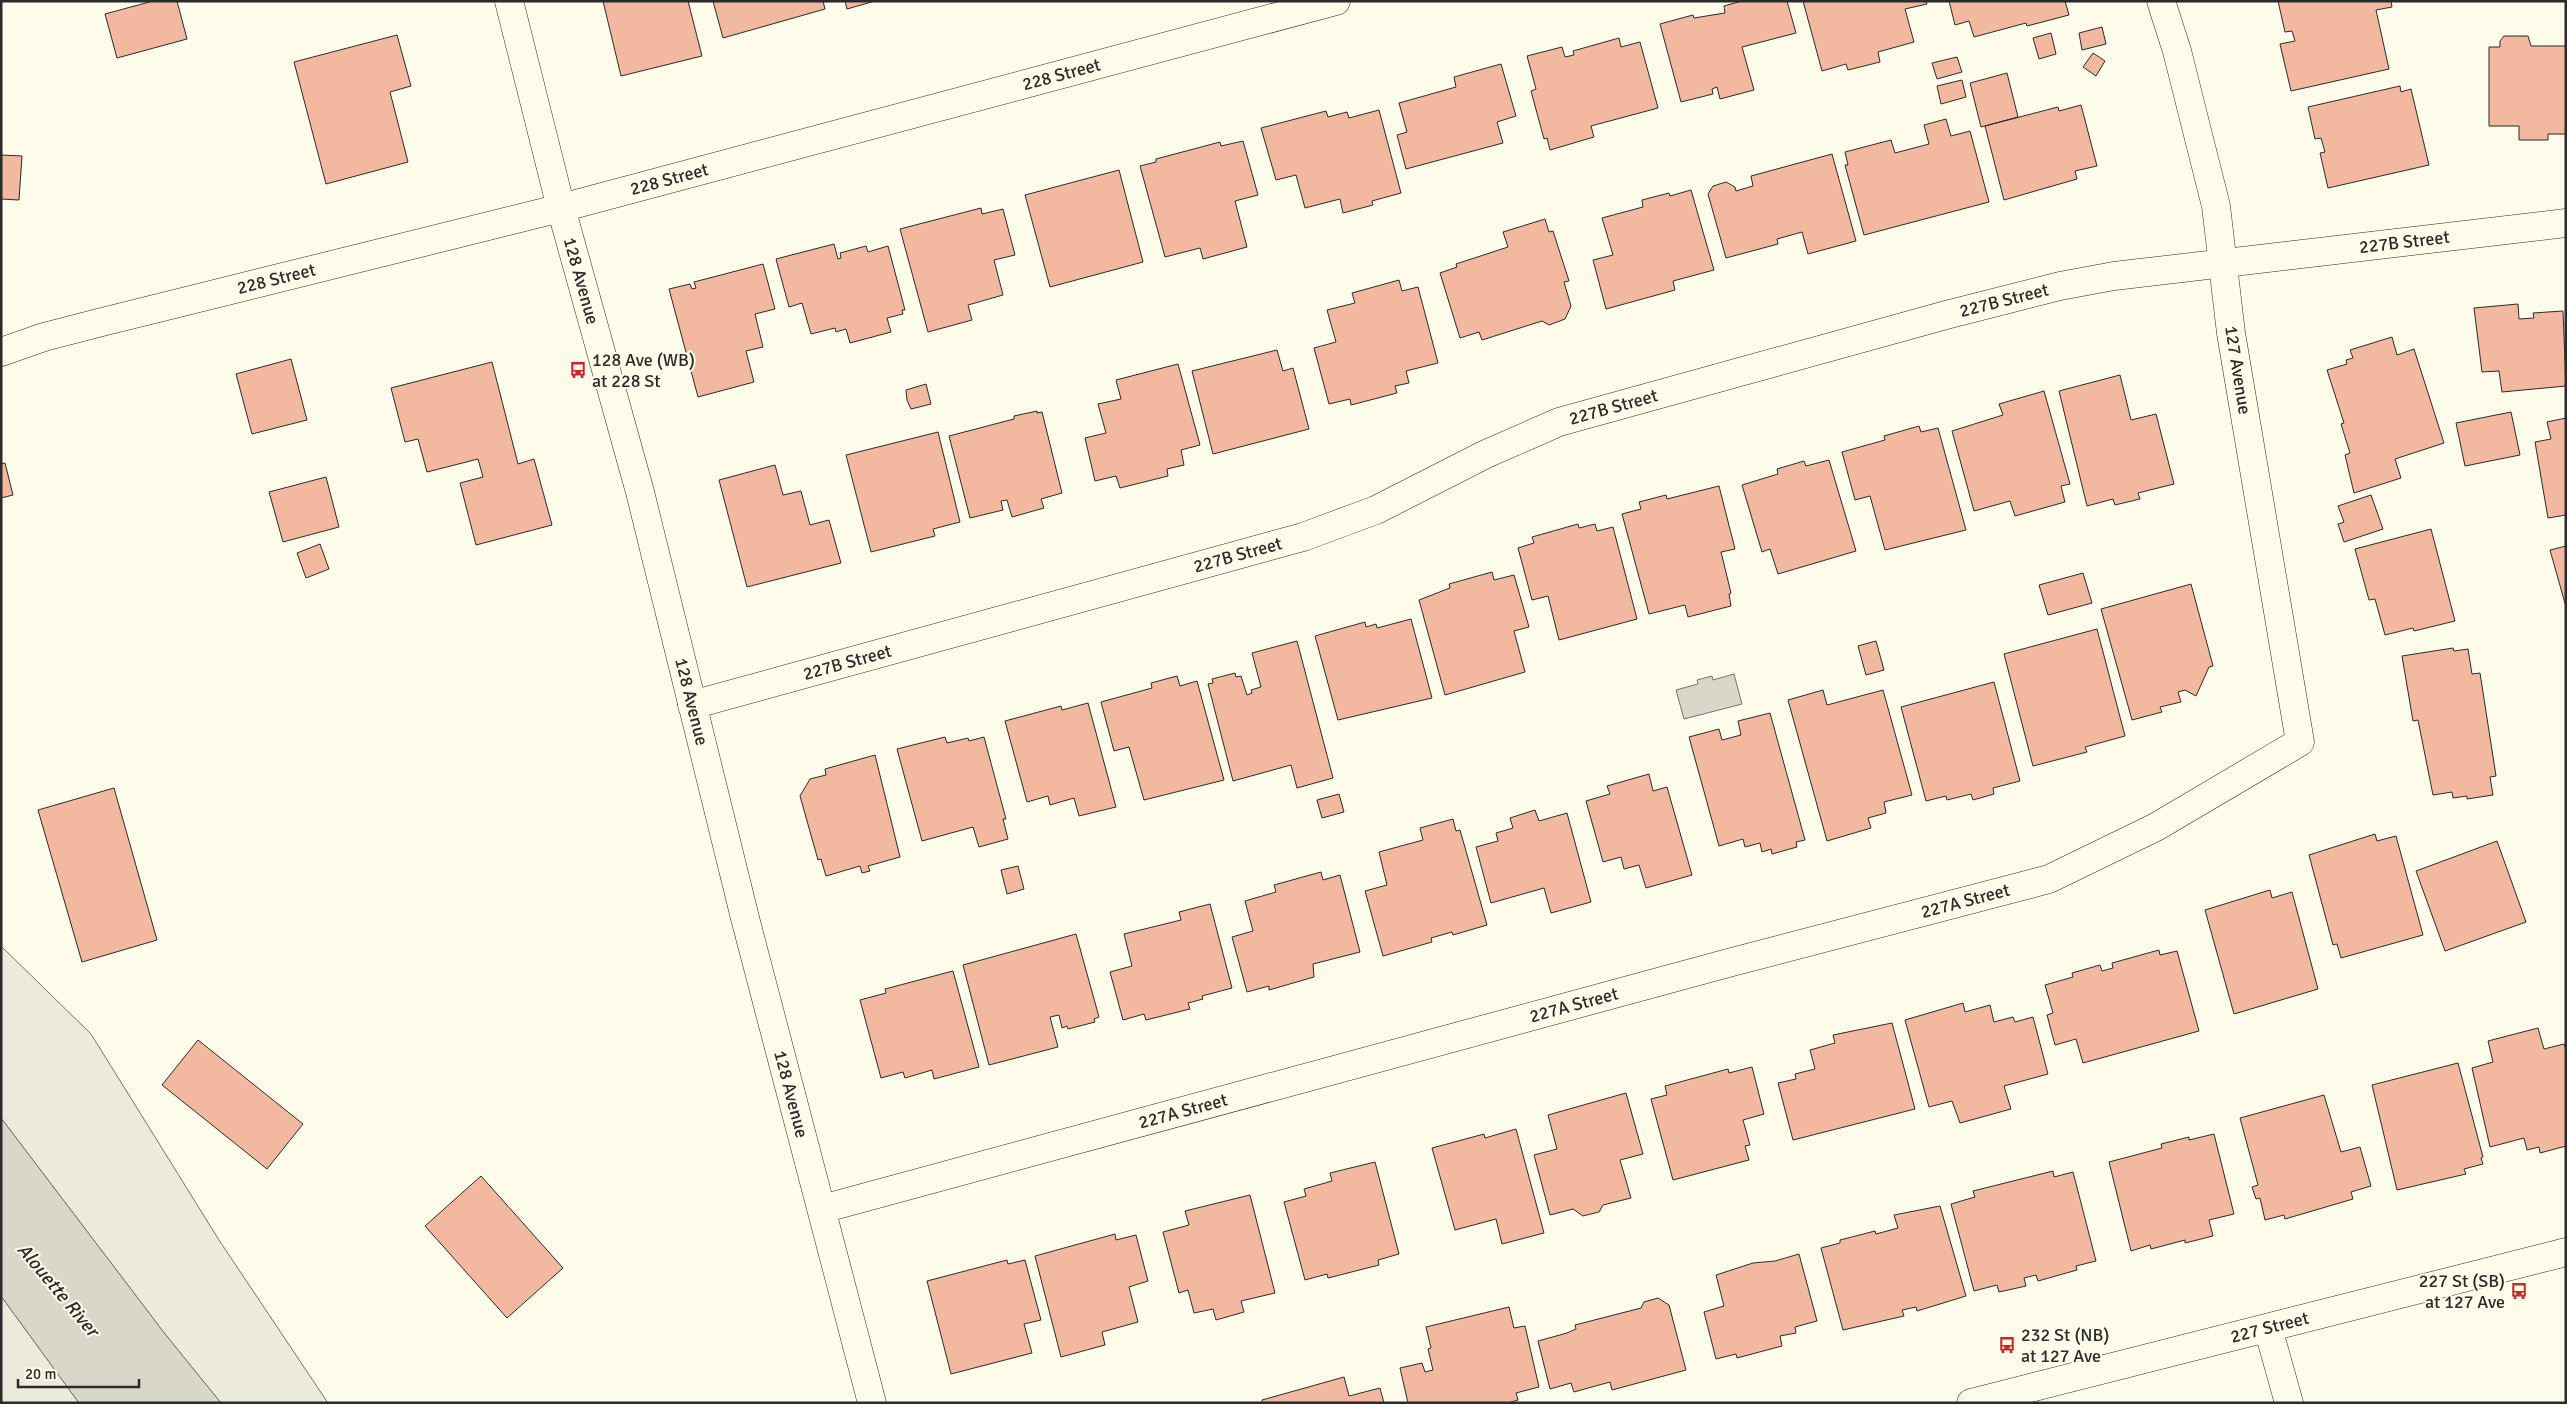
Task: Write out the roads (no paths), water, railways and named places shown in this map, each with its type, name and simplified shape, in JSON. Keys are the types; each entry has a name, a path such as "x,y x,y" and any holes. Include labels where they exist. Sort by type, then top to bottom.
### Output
{"street":[{"name":"128 Avenue","path":"509,1 560,208 640,492 692,705 872,1403"},
{"name":"228 Street","path":"1,352 89,325 560,208 1336,1"},
{"name":"127 Avenue","path":"2161,1 2177,51 2216,206 2231,333 2300,742"},
{"name":"227B Street","path":"692,705 1303,537 1376,510 1523,436 1559,422 1614,405 1946,314 2060,286 2223,262 2566,223"},
{"name":"227A Street","path":"822,1209 1732,962 2049,879 2156,827 2300,742"},
{"name":"227 Street","path":"1971,1403 2566,1252"},
{"path":"2268,1328 2289,1403"}],"water":[{"path":"1734,674 1742,704 1684,719 1676,690 1698,684 1697,680 1712,676 1713,680"},
{"name":"Alouette River","path":"1,1118 165,1334 221,1403 79,1403 1,1296"}],"place":[{"name":"128 Ave (WB) at 228 St","path":"578,370"},
{"name":"227 St (SB) at 127 Ave","path":"2519,1291"},
{"name":"232 St (NB) at 127 Ave","path":"2007,1345"}]}
